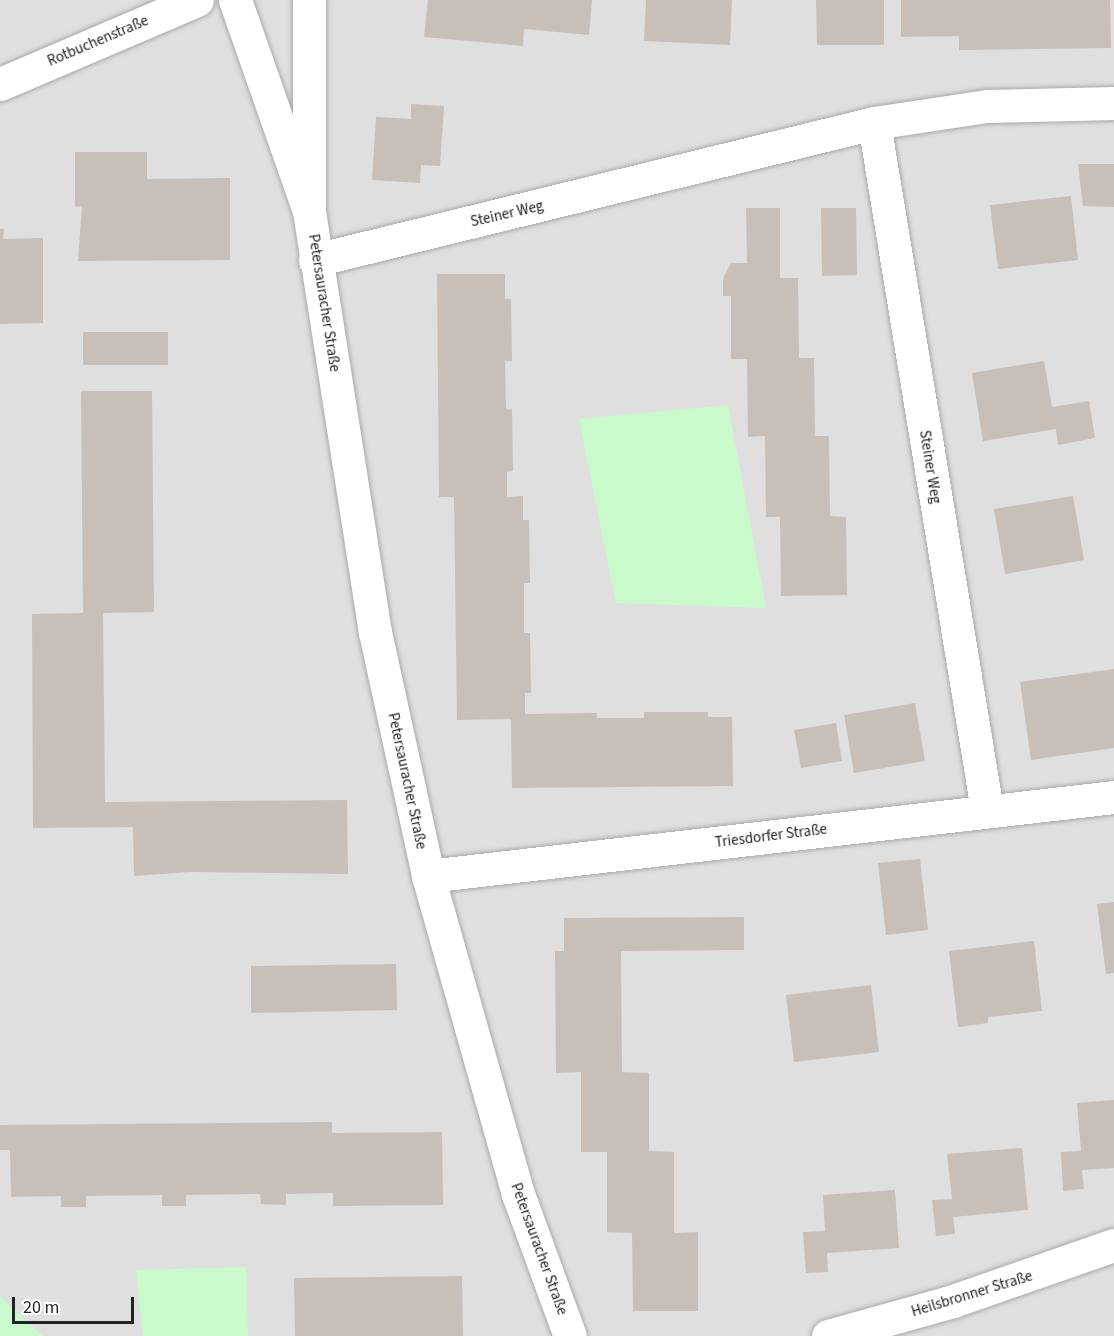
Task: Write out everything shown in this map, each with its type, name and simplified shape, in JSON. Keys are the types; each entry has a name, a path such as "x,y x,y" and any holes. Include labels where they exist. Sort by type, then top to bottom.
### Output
{"street":[{"name":"Rotbuchenstraße","path":"0,84 197,0"},
{"name":"Petersauracher Straße","path":"235,0 309,211"},
{"name":"Petersauracher Straße","path":"309,0 309,211 375,632 428,876 518,1194 570,1336"},
{"name":"Steiner Weg","path":"315,260 873,123 987,106 1114,103"},
{"name":"Steiner Weg","path":"873,123 987,810"},
{"name":"Triesdorfer Straße","path":"428,876 1114,797"},
{"name":"Heilsbronner Straße","path":"828,1336 953,1301 1114,1245"}],"shaded area":[{"path":"0,0 1114,0 1114,1336 0,1336"}],"green space":[{"path":"728,405 766,608 616,603 579,419"},
{"path":"246,1267 248,1336 143,1336 136,1270"},
{"path":"0,1296 43,1336 0,1336"}],"building":[{"path":"428,0 592,0 589,35 524,29 523,46 424,37"},
{"path":"646,0 732,0 730,45 644,41"},
{"path":"816,0 884,0 884,45 817,45"},
{"path":"901,0 1110,0 1111,48 959,50 959,36 901,37"},
{"path":"411,104 444,106 440,166 421,165 420,183 372,180 376,117 411,119"},
{"path":"75,152 147,152 147,179 230,178 230,260 78,261 82,206 75,207"},
{"path":"1078,164 1114,164 1114,207 1083,206"},
{"path":"1071,196 1078,260 998,269 990,205"},
{"path":"746,208 780,208 780,278 798,278 799,358 814,358 815,436 829,436 830,516 846,517 847,595 781,596 780,517 766,517 765,436 748,437 747,359 731,359 731,296 723,296 723,278 731,263 747,263"},
{"path":"821,208 856,208 857,275 822,276"},
{"path":"0,229 4,229 3,239 43,238 43,323 0,324"},
{"path":"437,274 505,274 505,299 511,299 512,361 505,361 506,409 512,410 513,471 507,472 507,497 523,496 523,520 529,520 530,583 524,583 524,633 530,633 531,693 525,693 525,714 597,713 597,718 644,718 644,712 708,712 708,717 732,717 733,786 512,788 511,719 457,720 454,497 439,497"},
{"path":"83,332 168,332 168,365 83,365"},
{"path":"1044,361 1052,407 1089,401 1095,438 1058,445 1056,429 983,441 972,373"},
{"path":"81,391 152,391 154,612 103,613 105,802 347,800 348,874 190,872 134,876 133,827 33,828 32,614 83,613"},
{"path":"1073,496 1084,560 1005,574 994,509"},
{"path":"1114,669 1114,748 1031,760 1020,682"},
{"path":"915,703 925,761 854,773 844,715"},
{"path":"836,723 842,761 801,768 794,730"},
{"path":"920,859 928,930 886,935 878,863"},
{"path":"1114,902 1114,973 1106,974 1097,904"},
{"path":"744,917 744,950 621,951 622,1072 649,1073 649,1151 674,1152 674,1233 698,1232 698,1311 633,1311 632,1233 607,1232 607,1152 581,1152 581,1072 556,1073 555,951 564,951 564,918"},
{"path":"1034,941 1042,1011 988,1017 988,1023 958,1027 949,951"},
{"path":"396,964 397,1010 251,1013 251,966"},
{"path":"871,985 879,1052 794,1062 786,995"},
{"path":"1114,1100 1114,1168 1082,1170 1084,1189 1063,1191 1061,1152 1081,1151 1077,1103"},
{"path":"332,1122 332,1133 442,1132 443,1205 333,1206 333,1193 286,1194 286,1205 261,1204 260,1194 186,1195 186,1206 162,1206 162,1195 86,1196 86,1207 61,1207 61,1196 11,1197 10,1150 0,1150 0,1125"},
{"path":"1022,1148 1028,1210 953,1217 955,1234 936,1236 932,1200 952,1199 947,1154"},
{"path":"895,1190 899,1248 827,1253 828,1272 806,1273 803,1232 825,1231 823,1195"},
{"path":"462,1276 463,1336 295,1336 294,1278"}]}
